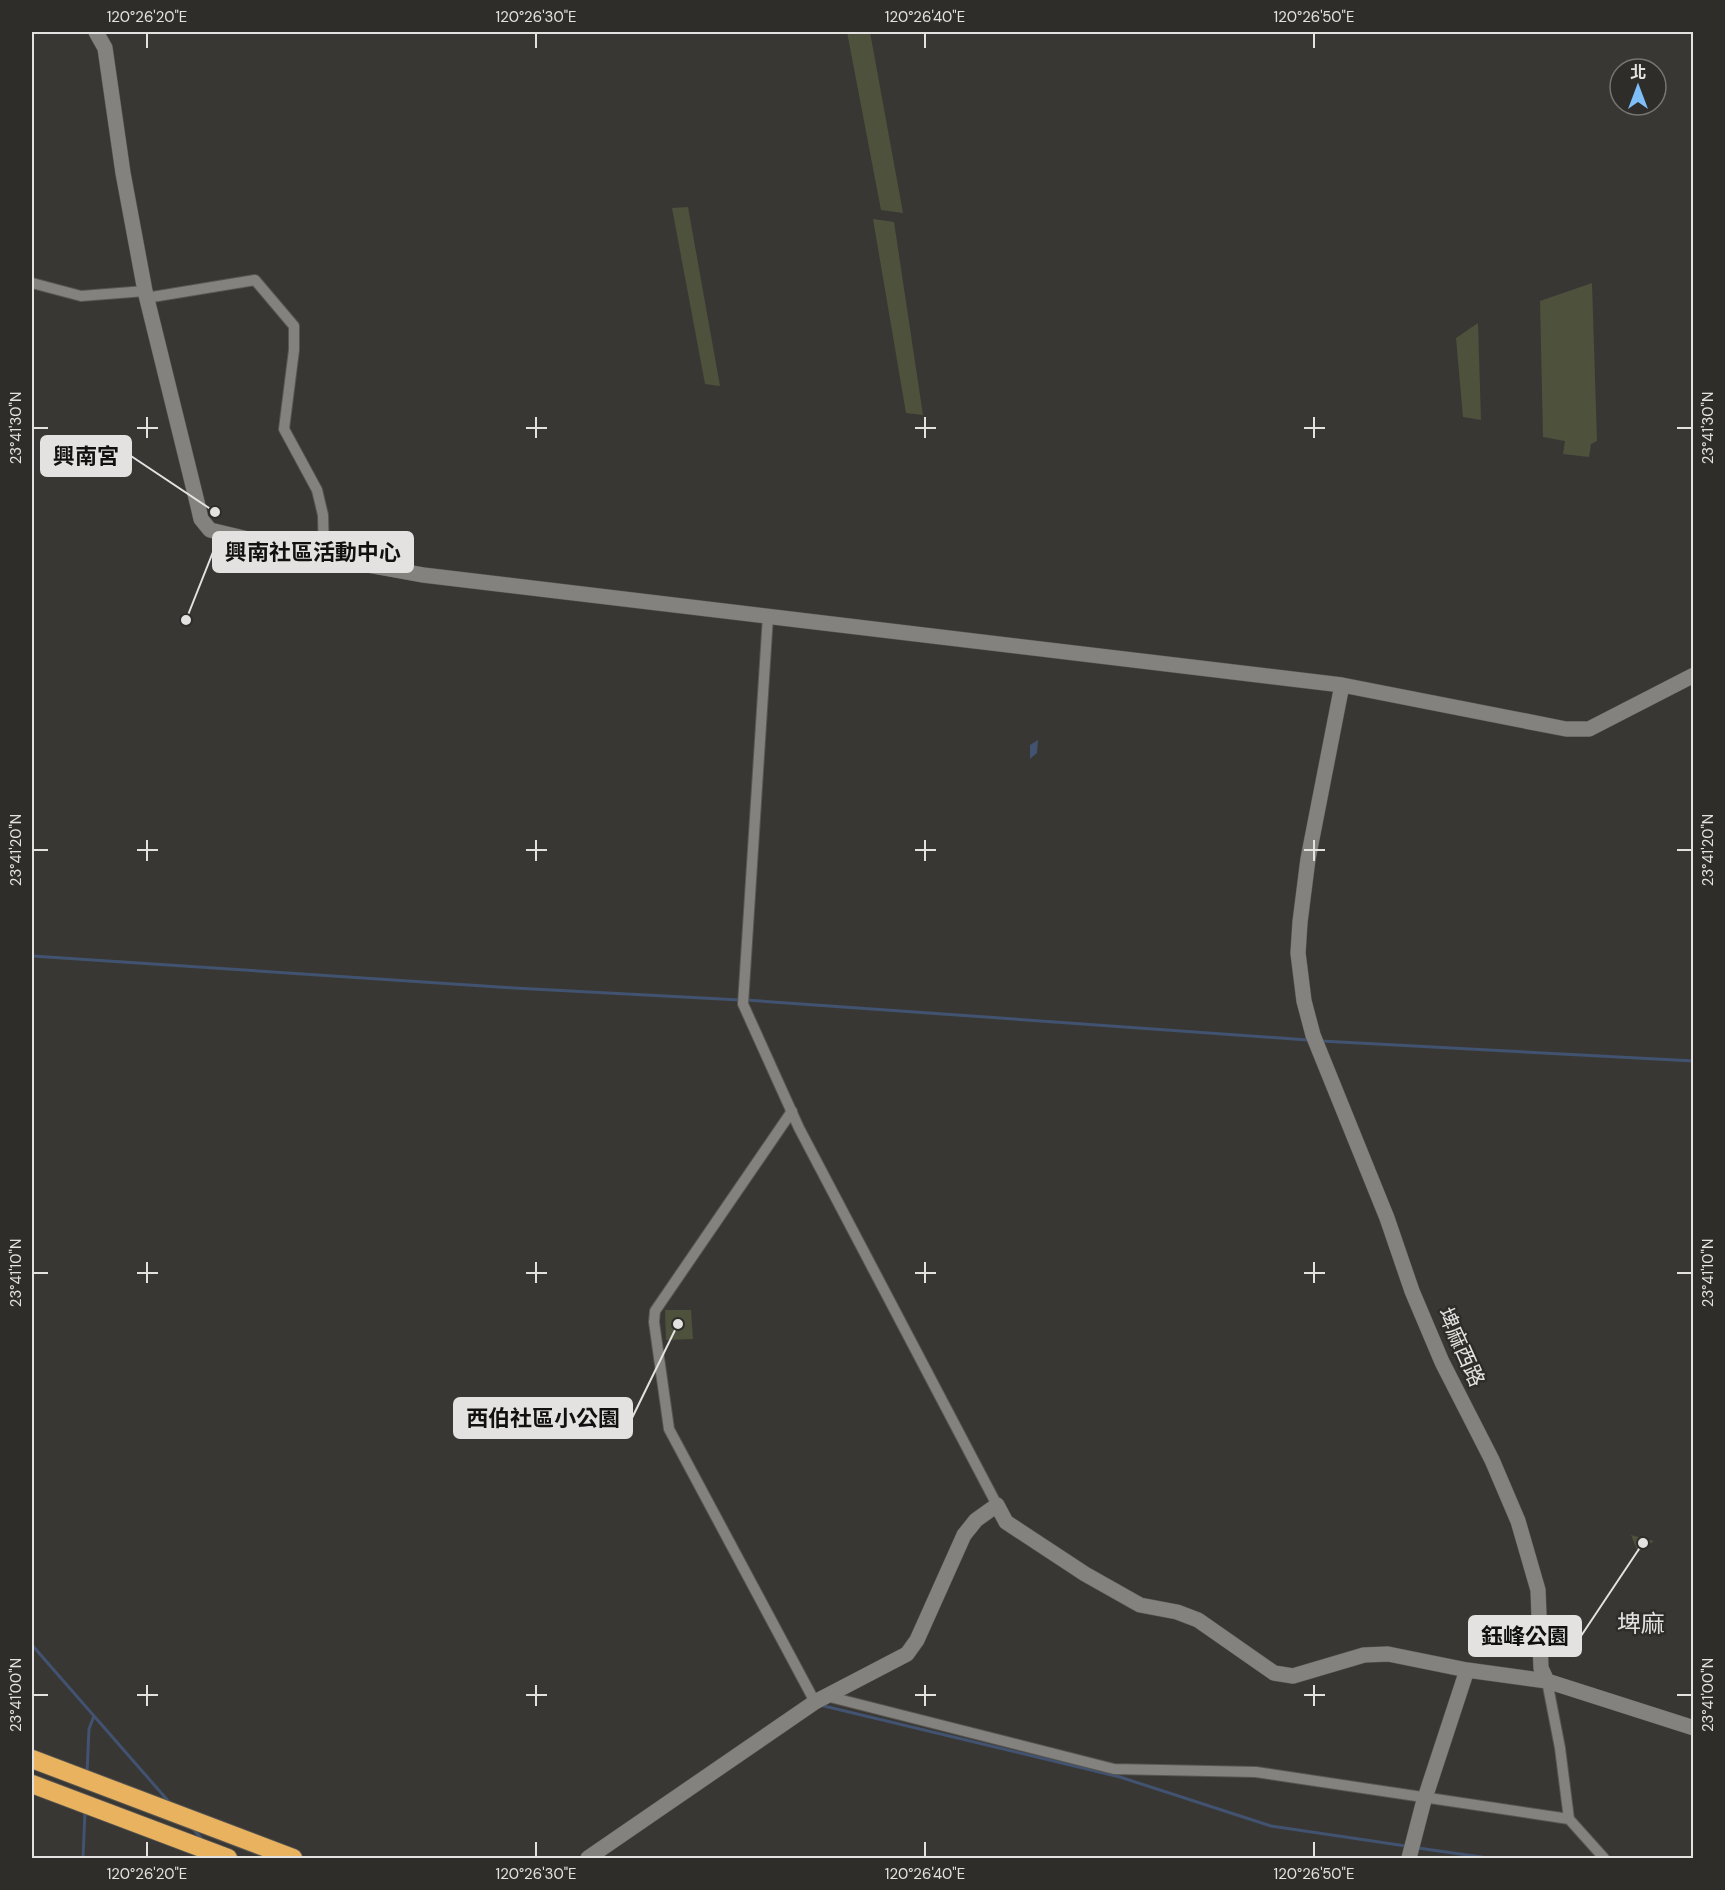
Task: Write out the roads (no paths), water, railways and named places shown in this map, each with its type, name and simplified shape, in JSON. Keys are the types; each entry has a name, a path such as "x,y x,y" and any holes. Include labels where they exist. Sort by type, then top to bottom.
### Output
{"highway":[{"path":"32,1759 293,1858"},
{"path":"32,1784 228,1858"}],"street":[{"path":"96,32 105,48"},
{"path":"102,32 123,173 146,294 198,506 205,525 210,530 324,557 423,575 1342,685 1566,729 1589,729 1694,675"},
{"path":"32,283 81,296 146,294 255,280 294,327 294,350 284,429 317,490 322,515 324,557"},
{"path":"768,616 743,1000 792,1111 1006,1522 1085,1574 1140,1605 1177,1612 1198,1620 1274,1672 1293,1676 1364,1655 1389,1654 1467,1670 1547,1681 1694,1728"},
{"name":"埤麻西路","path":"1342,685 1308,860 1300,922 1298,953 1304,1001 1312,1035 1442,1362 1492,1460 1518,1521 1538,1590 1541,1668 1547,1681"},
{"path":"792,1111 655,1311 654,1322 669,1429 821,1699 1105,1768 1256,1772 1569,1820"},
{"path":"588,1858 821,1699 908,1654 917,1640 964,1535 976,1520 997,1505"},
{"path":"1409,1858 1467,1670"},
{"path":"1547,1681 1560,1748 1569,1820 1605,1858"}],"water":[{"path":"1038,740 1037,753 1030,759 1030,745"}],"waterway":[{"path":"32,956 514,988 740,1000"},
{"path":"746,1000 1308,1040"},
{"path":"1321,1041 1694,1061"},
{"path":"32,1645 170,1803"},
{"path":"824,1706 1120,1777 1271,1826 1406,1846"},
{"path":"87,1773 89,1729 94,1716"},
{"path":"83,1858 85,1812"},
{"path":"192,1828 202,1839"},
{"path":"1418,1848 1488,1858"}],"place":[{"name":"興南宮","path":"215,512"},
{"name":"興南社區活動中心","path":"186,620"},
{"name":"西伯社區小公園","path":"678,1324"},
{"name":"鈺峰公園","path":"1643,1543"}],"district":[{"name":"埤麻","path":"1641,1623"}]}
